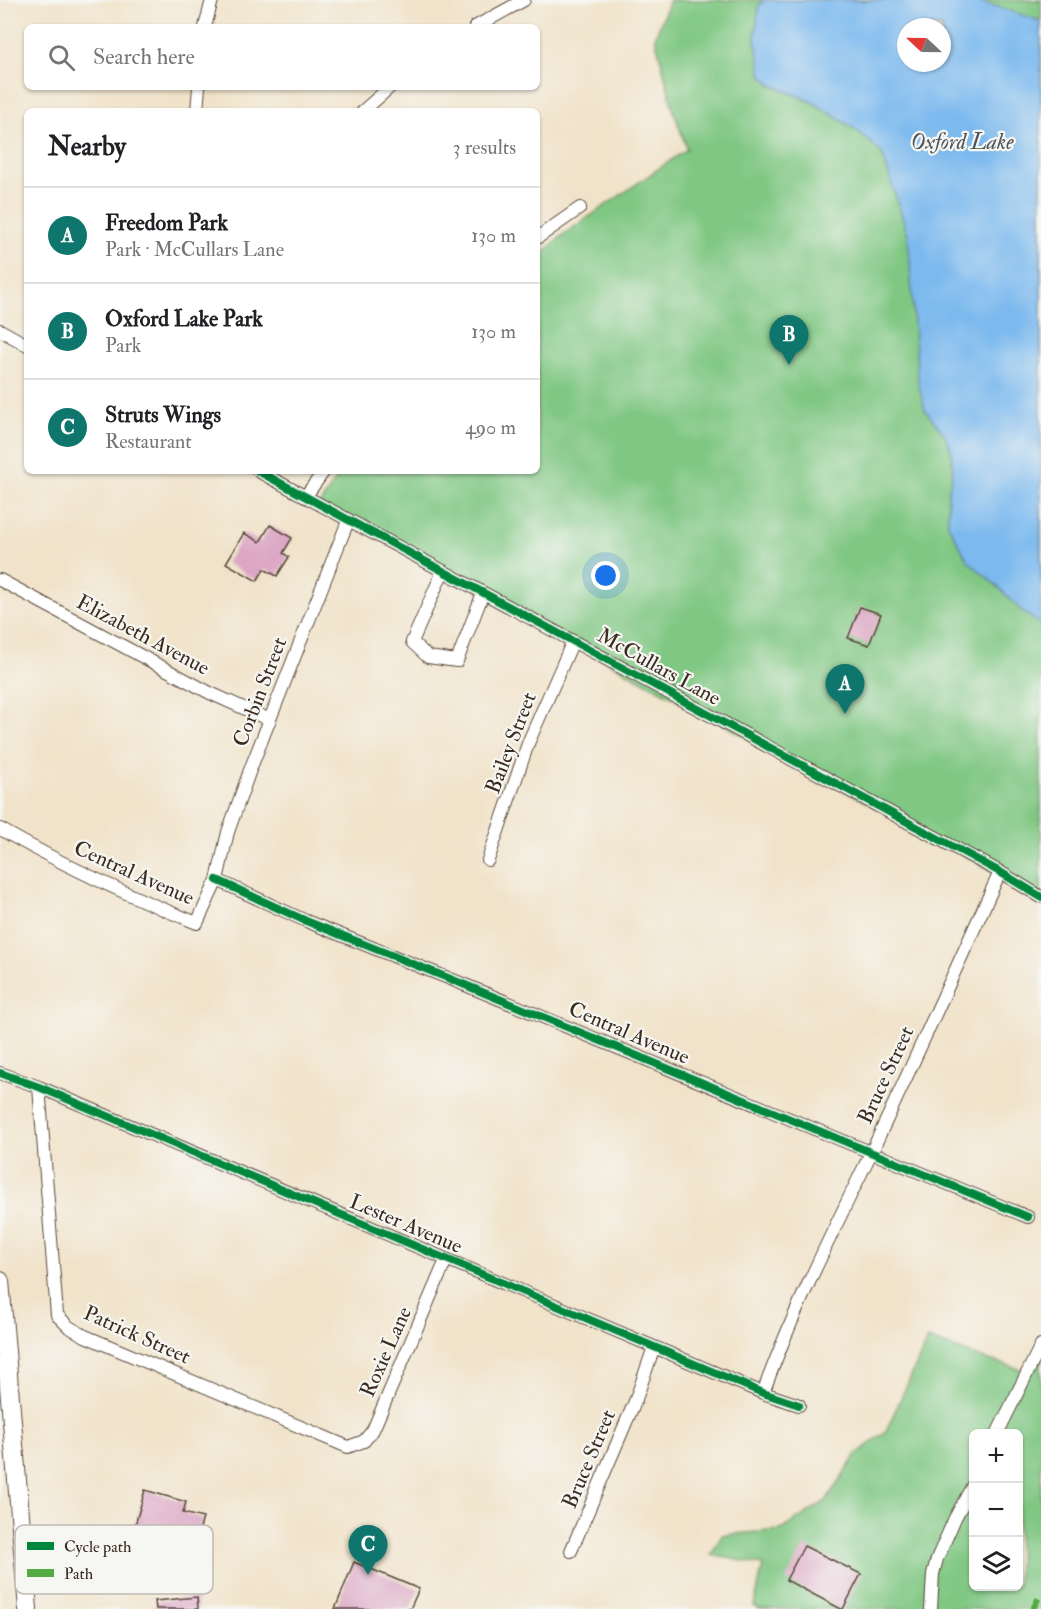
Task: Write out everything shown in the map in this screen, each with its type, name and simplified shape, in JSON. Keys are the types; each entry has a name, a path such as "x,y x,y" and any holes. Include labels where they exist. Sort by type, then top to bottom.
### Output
{"main road":[{"path":"0,1281 21,1525"},
{"path":"27,1594 28,1609"}],"street":[{"path":"206,24 212,0"},
{"path":"481,24 524,0"},
{"path":"196,108 199,90"},
{"path":"366,108 387,90"},
{"path":"540,236 580,208"},
{"path":"0,330 24,343"},
{"name":"McCullars Lane","path":"263,474 1000,872 1041,897"},
{"path":"305,497 322,474"},
{"name":"Corbin Street","path":"217,880 228,832 348,521"},
{"path":"443,572 412,642 428,657 458,661 483,593"},
{"name":"Elizabeth Avenue","path":"0,580 210,693 270,720"},
{"name":"Bailey Street","path":"488,860 529,741 573,641"},
{"name":"Central Avenue","path":"0,829 35,849 143,901 197,923 217,880 306,921 1028,1217"},
{"name":"Bruce Street","path":"763,1393 773,1365 835,1225 924,1040 1000,872"},
{"name":"Lester Avenue","path":"0,1073 39,1087 763,1393 799,1405"},
{"name":"Patrick Street","path":"39,1087 57,1315 69,1327 85,1336 348,1447"},
{"name":"Roxie Lane","path":"348,1447 364,1441 373,1431 446,1260"},
{"path":"999,1429 1041,1345"},
{"name":"Bruce Street","path":"572,1551 636,1399 654,1347"},
{"path":"931,1609 933,1574 937,1560 969,1492"}],"green space":[{"path":"670,0 1041,0 1041,897 319,505 340,474 540,474 540,255 564,234 687,149 674,112 655,37"},
{"path":"928,1339 1027,1371 1041,1345 1041,1609 760,1609 754,1606 763,1565 711,1555 722,1535 781,1530 826,1501 856,1455 886,1431"}],"water":[{"name":"Oxford Lake","path":"763,0 976,0 1041,21 1041,625 1023,612 968,561 948,524 948,494 953,471 951,450 944,434 925,410 918,382 908,235 882,153 855,129 812,102 772,85 762,76 755,38 759,5"}],"building":[{"path":"270,525 292,538 283,553 289,557 277,576 264,569 257,581 226,563 244,533 260,542"},
{"path":"860,607 881,614 869,645 848,638"},
{"path":"145,1490 186,1502 183,1513 203,1518 201,1525 135,1525"},
{"path":"804,1546 861,1574 843,1609 786,1580"},
{"path":"354,1562 419,1589 410,1609 335,1609"},
{"path":"197,1597 198,1609 156,1609 155,1601"}],"marked path":[{"path":"1033,1609 1040,1595"}],"cycle path":[{"path":"264,474 1000,872 1041,897"},
{"path":"217,880 306,921 1028,1217"},
{"path":"0,1073 39,1087 763,1393 799,1405"}],"place":[{"name":"Oxford Lake Park","path":"789,365"},
{"name":"Freedom Park","path":"845,714"},
{"name":"Struts Wings","path":"368,1575"}]}
